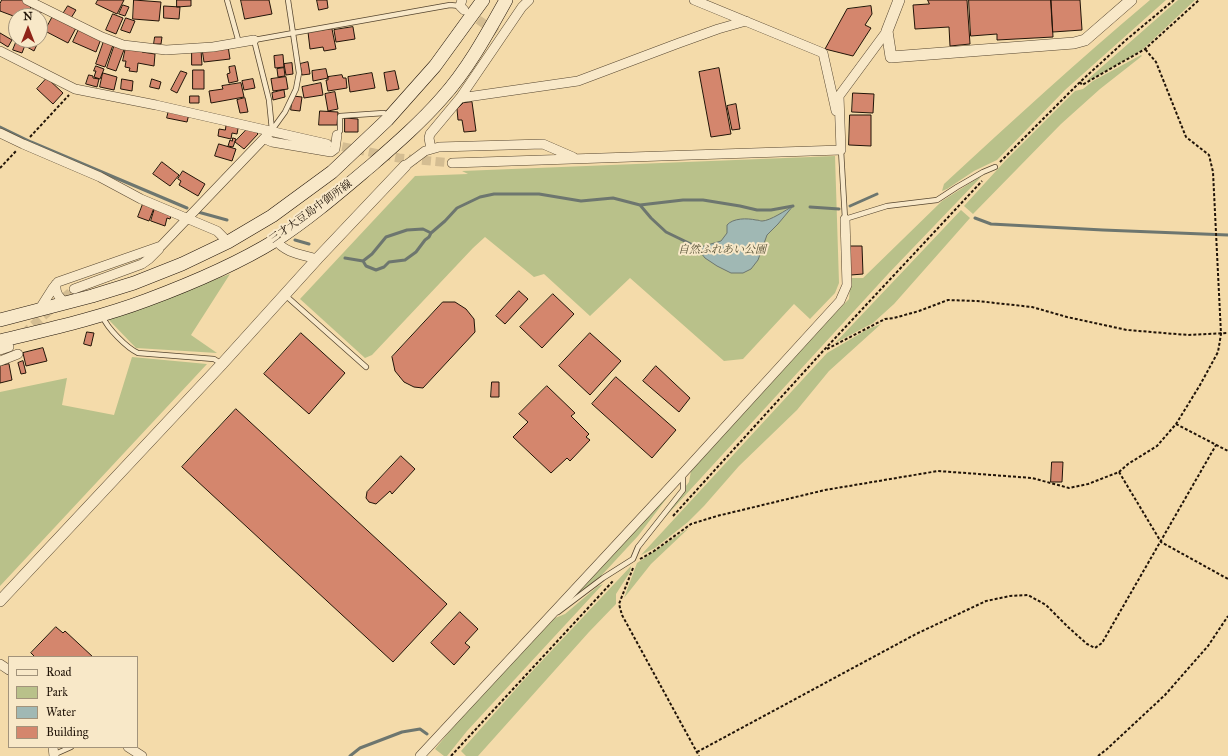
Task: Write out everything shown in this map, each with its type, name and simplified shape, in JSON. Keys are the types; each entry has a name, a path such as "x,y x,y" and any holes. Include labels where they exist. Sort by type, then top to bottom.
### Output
{"main road":[{"path":"460,33 476,0"},
{"name":"三才大豆島中御所線","path":"0,320 134,283 182,264 228,242 272,216 332,172 387,120 435,66 483,0"},
{"name":"三才大豆島中御所線","path":"4,344 147,300 199,279 276,240 318,209 401,139 442,98 478,50 506,0"},
{"path":"478,50 515,0"}],"street":[{"path":"27,0 102,37 123,45 166,50 213,47 254,40"},
{"path":"431,149 430,134 460,98 501,35 529,0"},
{"path":"694,0 823,53 840,131"},
{"path":"452,163 841,150 839,96 886,31 900,0"},
{"path":"886,31 891,57 1074,43 1084,40 1131,0"},
{"path":"460,98 578,81 718,29 746,21"},
{"path":"0,51 75,89 272,130 327,144"},
{"path":"74,289 142,264 265,139 272,130"},
{"path":"0,133 100,177 140,199 217,230 228,242"},
{"path":"265,139 272,142 331,152 335,149 337,135"},
{"path":"0,601 222,364 317,259 405,166 419,155 431,149 440,147 543,144 576,158"},
{"path":"420,756 683,473 840,301 847,285 845,219"},
{"path":"276,240 283,248 317,259"},
{"path":"39,310 56,284 63,280 161,246"},
{"path":"56,284 58,296 66,303"},
{"path":"0,350 4,344"},
{"path":"0,361 18,354"},
{"path":"130,748 142,756"}],"lane":[{"path":"227,0 239,43"},
{"path":"272,130 284,112 296,89 299,74 294,32 288,0"},
{"path":"272,130 269,100 254,40 450,5 462,5"},
{"path":"337,135 340,131 340,116 384,113"},
{"path":"841,150 845,219 887,206 937,200 983,172 995,167"},
{"path":"285,295 366,367"},
{"path":"102,315 107,324 131,350 138,353 214,359 222,364"},
{"path":"548,618 564,609 603,578 633,559 638,547 683,490 683,473"},
{"path":"53,753 68,748"}],"path":[{"path":"670,518 995,167 1080,82 1126,40 1174,0"},
{"path":"1080,82 1082,85 1145,49 1157,40 1199,0"},
{"path":"699,756 622,615 619,604 634,565 633,559 638,560 654,551 691,524 717,516 824,490 938,471 1032,478 1069,488 1088,484 1119,472 1128,464 1157,446 1176,424 1218,352 1221,334 1213,172 1209,155 1186,137 1156,62 1145,49"},
{"path":"30,137 75,89"},
{"path":"0,168 23,144"},
{"path":"824,350 885,319 919,311 948,300 977,301 1032,307 1067,317 1127,330 1188,335 1228,333"},
{"path":"1176,424 1228,451"},
{"path":"696,752 916,634 986,601 1010,596 1028,595 1046,606 1087,644 1095,648 1102,643 1216,445"},
{"path":"1119,472 1161,542 1228,578"},
{"path":"451,756 617,576"},
{"path":"1098,756 1165,695 1208,646 1228,616"}],"green space":[{"path":"1150,0 1166,0 1065,90 997,160 974,171 942,191 944,184 995,137"},
{"path":"1178,0 1195,0 1142,50 1089,81 1088,79"},
{"path":"1141,55 1142,56 1100,89 1061,124 973,214 964,206 1006,160 1075,91 1083,89 1093,81"},
{"name":"自然ふれあい公園","path":"835,156 839,283 835,293 810,319 794,304 743,359 724,361 630,278 590,316 544,274 534,277 485,237 372,355 365,358 300,299 415,176 468,174 462,171"},
{"path":"981,177 888,274 657,526 657,523 689,482 691,471 828,320 849,299 851,278 863,278 942,201"},
{"path":"961,210 970,218 894,304 873,323 835,343"},
{"path":"230,274 191,335 217,353 136,348 108,319"},
{"path":"881,324 829,371 797,410 739,466 688,522 655,548 641,555 827,353 868,329"},
{"path":"132,357 207,364 0,586 0,392 67,378 62,405 114,415"},
{"path":"673,490 638,536 601,576 574,598 571,596"},
{"path":"689,528 651,564 624,598 637,563"},
{"path":"631,566 630,572 616,594 616,604 478,756 466,756 461,751 523,681"},
{"path":"603,584 467,731 447,756 444,756 435,749 473,703 555,618 565,614 598,586"}],"water":[{"path":"793,206 767,235 758,260 751,269 743,273 731,273 717,266 705,258 697,248 721,241 727,233 727,225 733,221 752,219 765,221"}],"building":[{"path":"2,0 22,0 32,4 30,8 8,8 8,14 0,11 0,4"},
{"path":"98,0 124,0 117,14 96,4"},
{"path":"134,0 161,2 159,21 133,19"},
{"path":"177,0 191,0 191,6 177,7"},
{"path":"241,0 269,0 272,14 245,19"},
{"path":"317,0 327,0 328,8 319,10"},
{"path":"928,0 967,0 970,44 950,46 949,27 915,29 913,5 929,4"},
{"path":"969,0 1051,0 1053,37 997,40 997,34 971,36"},
{"path":"1051,0 1080,0 1082,30 1053,32"},
{"path":"123,5 129,7 125,16 119,14"},
{"path":"68,6 76,10 71,18 63,14"},
{"path":"164,6 180,7 179,19 164,18"},
{"path":"871,6 872,14 865,25 871,28 853,56 825,49 847,9"},
{"path":"113,14 123,18 116,34 106,30"},
{"path":"53,16 76,28 68,43 48,33 48,25"},
{"path":"126,18 135,21 130,33 121,30"},
{"path":"353,27 355,39 336,42 334,30"},
{"path":"79,29 101,39 96,52 73,42"},
{"path":"332,29 336,49 324,51 323,47 310,49 308,32"},
{"path":"0,33 8,38 8,47 0,42"},
{"path":"155,37 162,37 161,44 154,44"},
{"path":"104,41 113,45 105,67 96,64"},
{"path":"115,44 125,47 116,71 107,68"},
{"path":"228,46 230,59 204,62 202,49"},
{"path":"126,47 155,54 154,66 138,63 137,72 129,71 130,68 125,67 126,61 123,61"},
{"path":"14,48 24,48 22,53 13,50"},
{"path":"192,49 201,49 202,65 192,65"},
{"path":"283,55 284,67 275,68 274,56"},
{"path":"308,62 310,74 302,75 300,64"},
{"path":"292,63 293,74 286,75 284,64"},
{"path":"96,66 104,69 100,79 94,77"},
{"path":"235,66 238,81 229,83 227,74 230,73 229,67"},
{"path":"284,68 285,76 278,77 277,69"},
{"path":"719,68 731,134 711,137 699,72"},
{"path":"326,69 328,78 313,81 312,71"},
{"path":"193,70 204,70 204,89 193,89"},
{"path":"181,71 187,73 177,93 171,90"},
{"path":"395,71 399,89 387,91 384,73"},
{"path":"103,73 117,77 114,90 100,87"},
{"path":"372,73 375,88 350,92 348,77"},
{"path":"89,75 93,76 93,78 99,79 97,87 86,84"},
{"path":"342,75 343,78 346,78 347,88 328,91 326,80 328,80 328,77"},
{"path":"286,77 288,89 273,91 271,79"},
{"path":"47,78 63,93 53,104 37,89"},
{"path":"122,79 133,81 132,91 121,89"},
{"path":"152,79 161,82 159,89 150,87"},
{"path":"253,79 255,88 244,90 242,81"},
{"path":"241,83 244,97 211,103 209,91 223,89 222,86"},
{"path":"321,83 323,95 304,98 302,87"},
{"path":"284,90 285,97 273,100 272,93"},
{"path":"335,92 338,109 328,111 325,94"},
{"path":"853,93 874,94 873,113 852,112"},
{"path":"190,96 199,96 199,103 190,103"},
{"path":"293,96 302,97 300,111 291,110"},
{"path":"245,98 248,112 240,113 237,100"},
{"path":"472,102 476,131 464,132 462,120 458,120 457,109 463,103"},
{"path":"736,104 740,129 732,130 727,106"},
{"path":"169,110 189,114 187,122 167,118"},
{"path":"320,111 338,112 337,125 319,125"},
{"path":"850,115 871,115 871,146 849,145"},
{"path":"345,118 358,119 358,132 345,132"},
{"path":"227,121 239,123 237,134 232,133 231,139 218,136 219,129 225,130"},
{"path":"250,126 258,134 244,149 235,142"},
{"path":"233,138 236,139 233,147 228,146 230,140 232,141"},
{"path":"219,144 236,149 232,161 215,156"},
{"path":"162,162 179,175 170,186 153,174"},
{"path":"183,171 205,184 198,196 179,185 181,181 178,179"},
{"path":"143,204 154,208 149,221 138,217"},
{"path":"155,208 172,213 170,219 167,218 165,226 151,221"},
{"path":"850,246 862,246 863,274 851,275"},
{"path":"519,291 528,299 505,324 496,316"},
{"path":"553,294 574,314 542,348 520,327"},
{"path":"443,302 455,302 466,309 474,319 475,332 423,388 414,387 404,382 395,371 392,357"},
{"path":"87,332 94,333 91,346 84,344"},
{"path":"301,333 345,373 309,414 264,374"},
{"path":"590,333 621,361 590,395 559,366"},
{"path":"43,348 47,361 26,366 23,353"},
{"path":"23,361 26,373 21,374 18,363"},
{"path":"9,364 12,380 0,383 0,366"},
{"path":"656,366 690,398 679,412 643,381"},
{"path":"616,377 676,430 652,458 592,404"},
{"path":"492,382 499,382 499,397 491,397"},
{"path":"547,386 575,413 571,416 589,434 586,437 590,440 570,461 567,458 551,473 513,437 528,422 519,414"},
{"path":"236,409 447,604 393,662 182,467"},
{"path":"401,456 415,469 392,494 390,491 376,504 369,502 366,498 367,492"},
{"path":"1052,462 1063,462 1062,482 1051,482"},
{"path":"460,612 478,629 465,643 470,647 454,665 431,643"},
{"path":"56,627 63,633 65,631 92,656 34,656 31,653"}],"waterway":[{"path":"0,127 31,142 187,208"},
{"path":"345,258 363,261 372,254 386,237 407,230 423,229 431,233 457,208 480,197 494,194 539,194 581,201 613,198 640,205 683,200 703,200 757,210 771,210 793,206"},
{"path":"850,206 877,194"},
{"path":"640,205 666,232 701,249"},
{"path":"810,207 839,209"},
{"path":"198,212 227,220"},
{"path":"975,218 991,224 1228,235"},
{"path":"363,261 366,266 376,270 384,267 389,262 405,260 416,252 431,233"},
{"path":"295,240 309,244"},
{"path":"350,756 360,748 402,732 420,729 427,734"}],"tunnel":[{"path":"467,12 499,34"},
{"path":"329,144 399,158 452,163"},
{"path":"23,334 74,289"}]}
